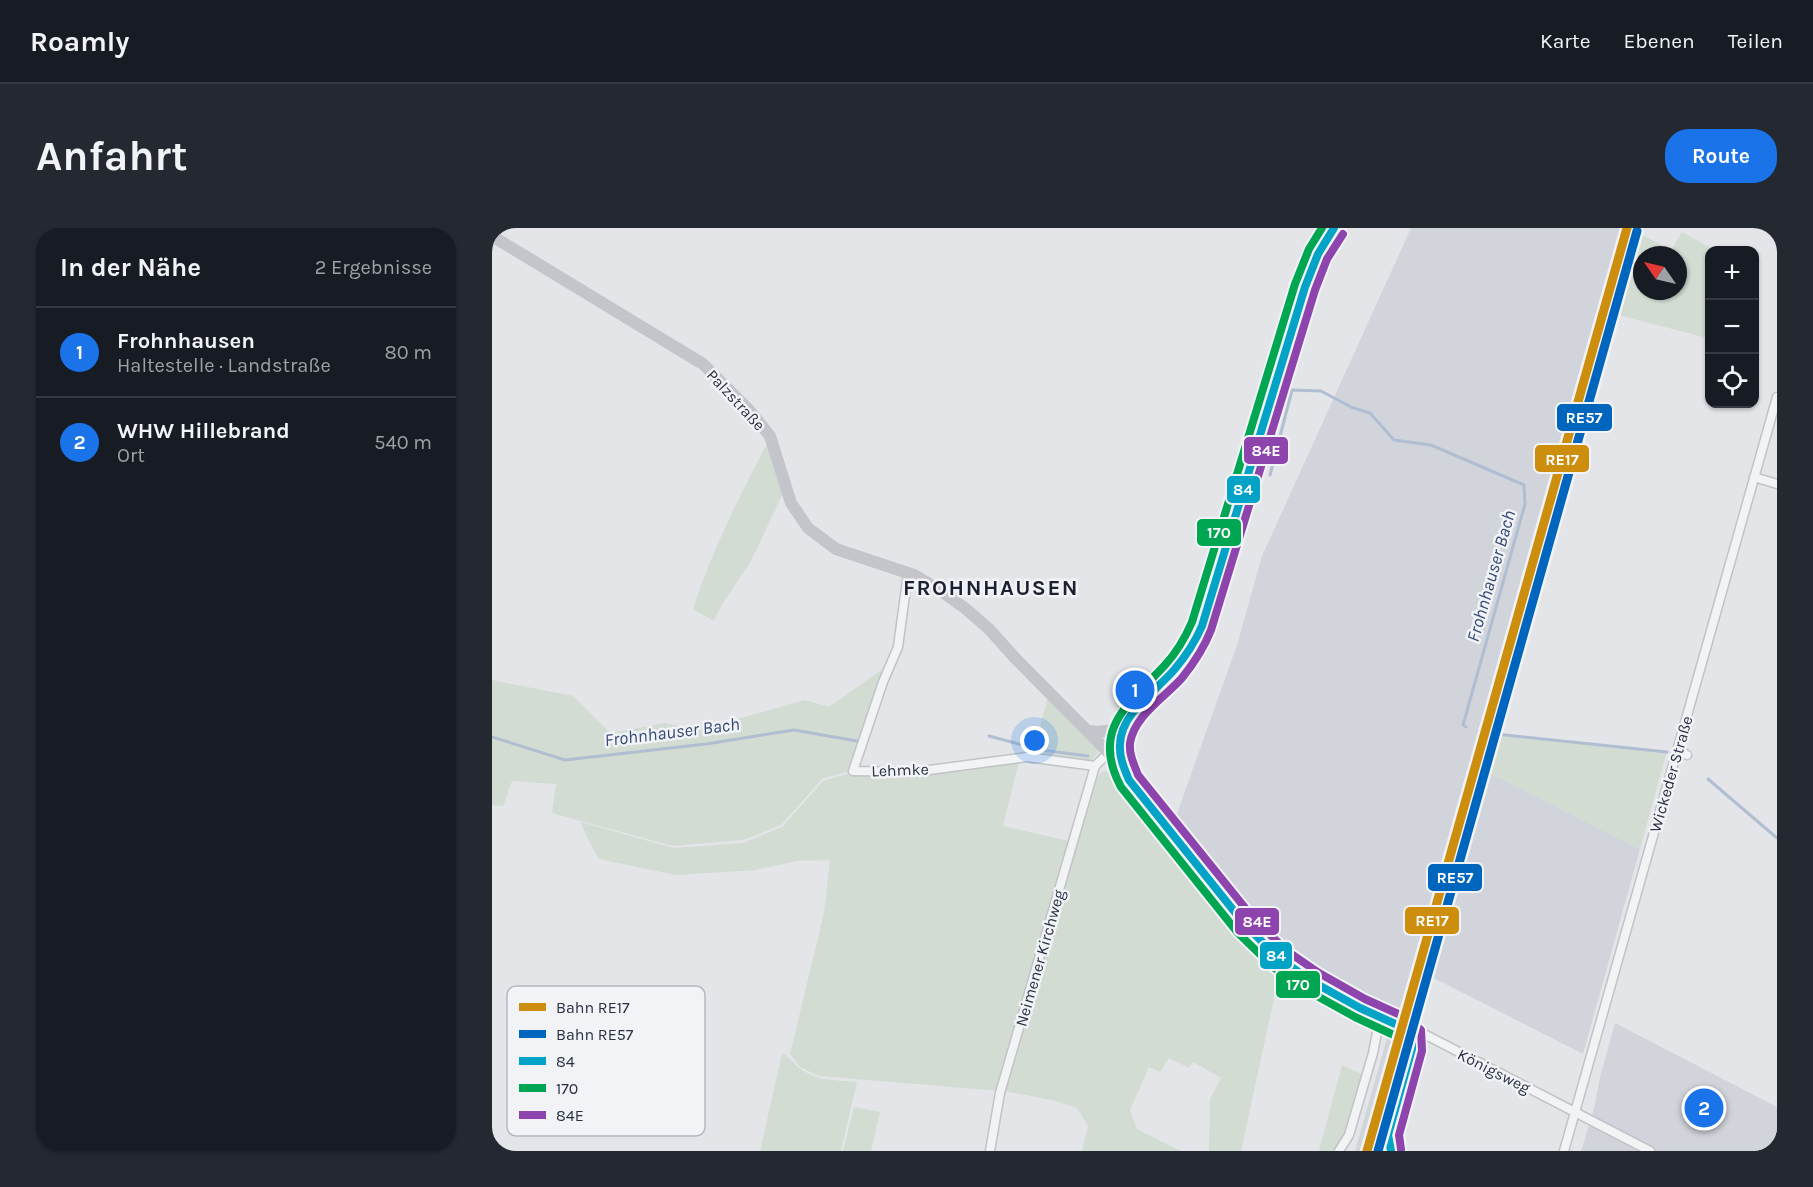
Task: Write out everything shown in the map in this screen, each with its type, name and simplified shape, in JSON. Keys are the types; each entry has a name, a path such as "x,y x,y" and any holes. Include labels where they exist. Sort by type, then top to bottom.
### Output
{"main road":[{"path":"1120,764 1118,744 1122,729 1138,708 1181,662 1201,627 1305,287 1318,254 1334,228"},
{"name":"Palzstraße","path":"492,236 703,364 749,410 770,436 791,503 808,528 836,549 908,573 941,591 989,629 1120,764 1129,780 1253,933 1280,959 1313,982 1402,1027 1412,1036"},
{"path":"1089,730 1099,732 1122,729"},
{"path":"1391,1151 1388,1135 1412,1049 1412,1036"}],"street":[{"name":"Wickeder Straße","path":"1564,1151 1777,396"},
{"path":"1754,477 1777,484"},
{"name":"Lehmke","path":"908,573 898,647 883,682 854,771 914,772 1027,757 1095,766"},
{"path":"1678,750 1687,755"},
{"path":"1095,766 1109,752"},
{"name":"Neimener Kirchweg","path":"990,1151 1000,1093 1095,766"},
{"path":"1339,1151 1349,1135 1380,1017"},
{"name":"Königsweg","path":"1412,1036 1424,1034 1650,1151"}],"shaded area":[{"path":"1411,228 1631,228 1480,768 1640,849 1583,1054 1424,973 1372,1151 1355,1151 1395,1010 1379,1009 1305,964 1254,918 1173,825 1237,645 1262,556"},
{"path":"1631,228 1662,246 1633,246 1633,300 1687,300 1687,246 1674,246 1682,232 1707,246 1705,246 1705,337 1607,312"},
{"path":"769,440 784,491 751,561 721,606 714,621 693,609 718,544"},
{"path":"887,666 853,770 822,779 781,825 743,840 673,846 552,813 556,784 512,781 503,806 492,805 492,680 573,696 610,733 665,723 699,730 805,700 829,707"},
{"path":"1049,694 1095,743 1098,752 1092,760 1037,758 1034,747"},
{"path":"1490,734 1667,751 1640,849 1480,768"},
{"path":"1019,762 1003,826 1073,842 999,1091 819,1076 800,1067 790,1054 824,913 830,860 797,861 755,870 676,875 599,859 581,822 673,848 743,843 782,827 823,781 853,772"},
{"path":"1103,771 1117,772 1245,933 1281,966 1241,1151 1209,1151 1210,1099 1221,1078 1193,1062 1189,1068 1169,1058 1160,1072 1149,1067 1130,1110 1137,1129 1181,1151 1082,1151 1088,1126 1077,1108 1052,1100 1004,1091 1096,779"},
{"path":"1615,1023 1777,1107 1777,1151 1581,1151"},
{"path":"782,1054 785,1054 802,1070 817,1077 857,1082 841,1151 760,1151"},
{"path":"1342,1065 1363,1075 1343,1141 1332,1151 1319,1151"},
{"path":"854,1107 880,1112 871,1151 843,1151"}],"waterway":[{"name":"Frohnhauser Bach","path":"1270,475 1292,390 1321,391 1351,407 1370,413 1394,440 1431,445 1524,485 1525,504 1463,725 1466,727"},
{"name":"Frohnhauser Bach","path":"492,737 565,760 706,744 794,730 857,741"},
{"name":"Frohnhauser Bach","path":"1495,734 1667,752"},
{"name":"Frohnhauser Bach","path":"989,736 1041,750 1088,756"},
{"name":"Frohnhauser Bach","path":"1708,779 1777,838"}],"rail line":[{"name":"RE17","path":"1367,1151 1627,228"},
{"name":"RE57","path":"1378,1151 1637,231"}],"transit line":[{"name":"170","path":"1322,228 1309,249 1295,284 1192,622 1173,655 1127,705 1112,733 1110,749 1113,767 1121,787 1238,933 1273,967 1308,991 1402,1041 1378,1133 1380,1151"},
{"name":"84","path":"1334,228 1318,254 1305,287 1202,626 1178,665 1126,722 1120,749 1129,780 1246,926 1280,959 1313,982 1360,1008 1402,1027 1412,1036 1412,1049 1388,1135 1391,1151"},
{"name":"84E","path":"1343,234 1327,259 1315,290 1211,630 1195,661 1182,678 1137,724 1130,747 1138,775 1254,919 1287,951 1319,973 1365,999 1407,1018 1421,1030 1422,1051 1399,1135 1401,1149"}],"place":[{"name":"Frohnhausen","path":"1135,690"},
{"name":"WHW Hillebrand","path":"1704,1108"}],"district":[{"name":"FROHNHAUSEN","path":"991,588"}]}
